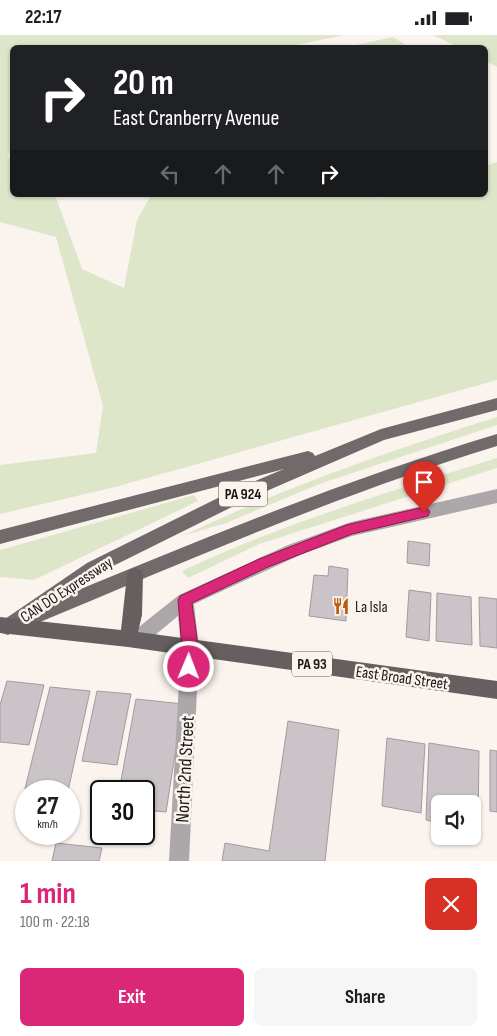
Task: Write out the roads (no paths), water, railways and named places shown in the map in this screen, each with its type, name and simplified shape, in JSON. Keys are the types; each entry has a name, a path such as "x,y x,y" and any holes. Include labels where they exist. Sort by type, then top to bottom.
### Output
{"highway":[{"path":"132,639 134,575"},
{"name":"East Broad Street","path":"4,626 132,639 497,690"}],"main road":[{"name":"CAN DO Expressway","path":"4,626 93,568 240,495 381,435 497,404"},
{"path":"0,537 272,468 381,435"},
{"name":"CAN DO Expressway","path":"4,626 292,511 442,456 497,440"}],"street":[{"path":"132,639 185,600 264,563 351,529 497,496"},
{"name":"North 2nd Street","path":"179,861 190,647 185,600"}],"place":[{"name":"La Isla","path":"341,606"}]}
